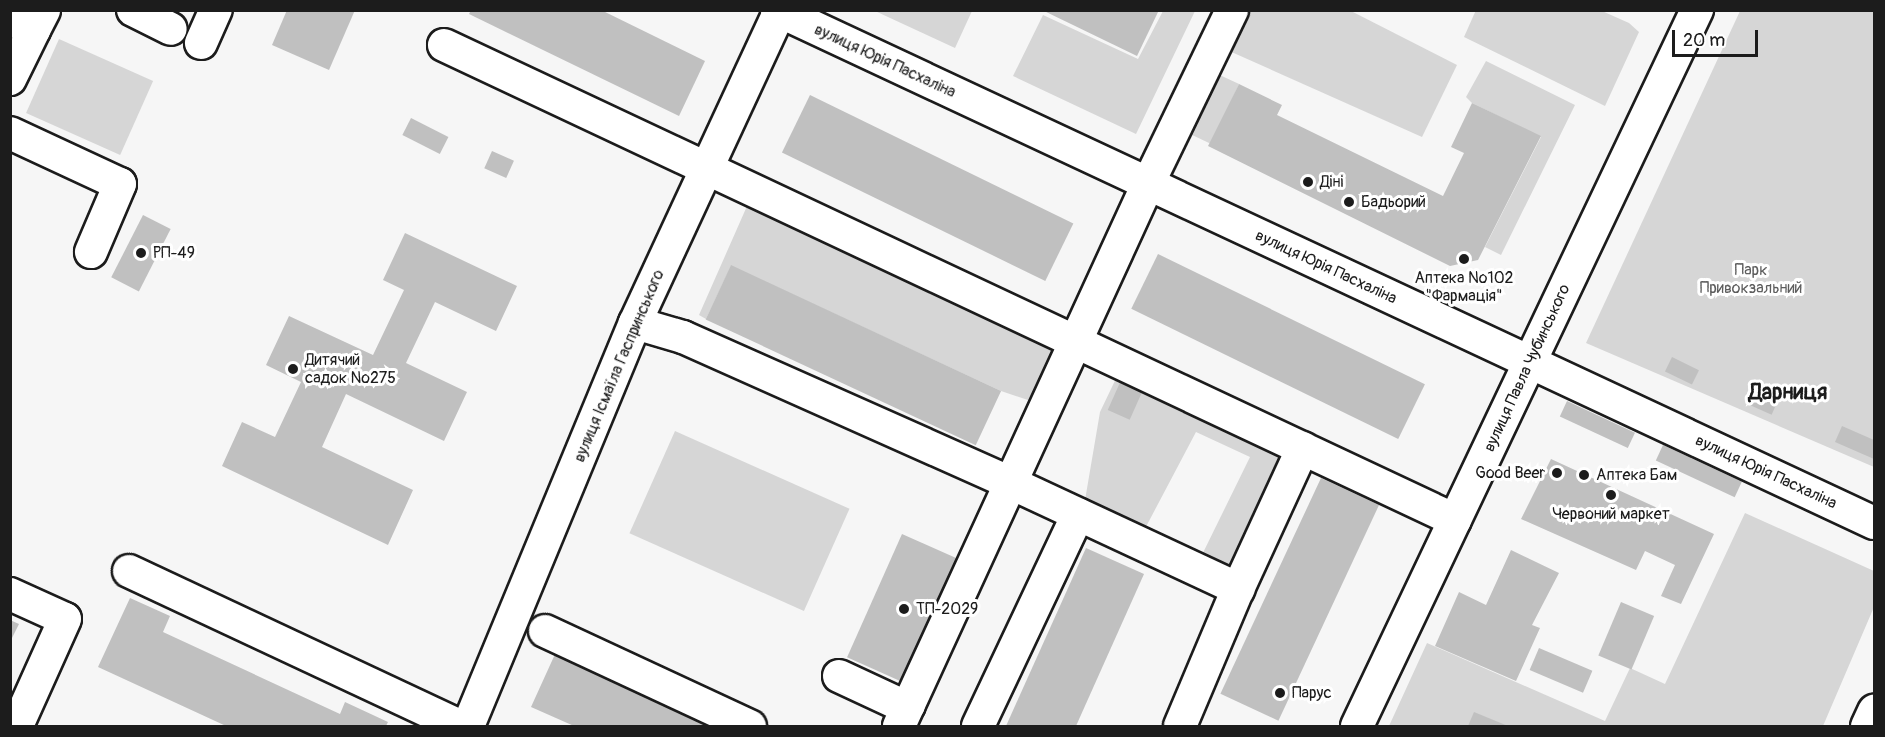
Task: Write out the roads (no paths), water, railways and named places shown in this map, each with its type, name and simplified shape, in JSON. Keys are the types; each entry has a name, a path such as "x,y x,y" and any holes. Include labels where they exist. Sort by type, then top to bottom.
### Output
{"main road":[{"path":"1867,726 1875,711"}],"street":[{"path":"133,10 171,29"},
{"path":"201,43 216,10"},
{"path":"904,716 1148,184 1232,10"},
{"name":"вулиця Павла Чубинського","path":"1357,726 1697,10"},
{"name":"вулиця Юрія Пасхаліна","path":"778,11 1875,523"},
{"name":"вулиця Ісмаїла Гаспринського","path":"468,726 635,323 778,11"},
{"path":"10,79 29,20"},
{"path":"444,45 707,166 1455,520"},
{"path":"10,133 120,184 91,252"},
{"path":"635,323 683,337 1011,483 1238,589"},
{"path":"1180,726 1238,589 1303,448"},
{"path":"978,726 1078,514"},
{"path":"129,571 460,726"},
{"path":"10,594 65,619 17,726"},
{"path":"545,631 750,726"},
{"path":"839,676 897,703 904,716"}],"place":[{"name":"Діні","path":"1308,182"},
{"name":"Бадьорий","path":"1349,202"},
{"name":"РП-49","path":"141,253"},
{"name":"Аптека №102 \"Фармація\"","path":"1464,259"},
{"name":"Дитячий садок №275","path":"293,369"},
{"name":"Good Beer","path":"1557,473"},
{"name":"Аптека Бам","path":"1584,475"},
{"name":"Червоний маркет","path":"1611,495"},
{"name":"ТП-2029","path":"904,609"},
{"name":"Парус","path":"1280,693"}],"district":[{"name":"Дарниця","path":"1788,393"}],"park label":[{"name":"Парк Привокзальний","path":"1751,279"}]}
